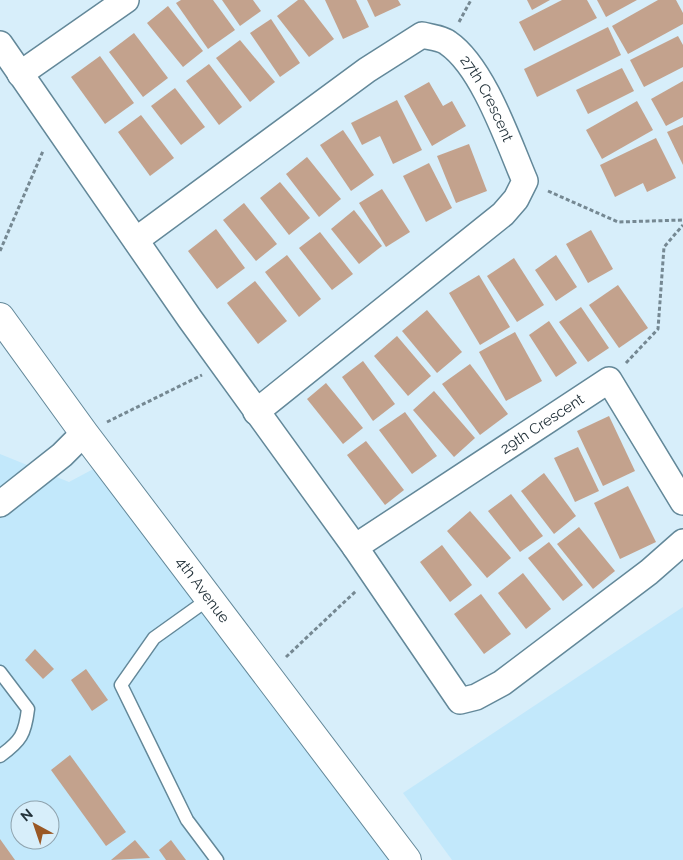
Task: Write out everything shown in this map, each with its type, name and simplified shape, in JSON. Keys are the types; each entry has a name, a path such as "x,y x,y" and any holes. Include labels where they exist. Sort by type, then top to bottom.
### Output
{"street":[{"path":"20,74 126,0"},
{"name":"27th Crescent","path":"136,240 367,70 422,35 447,42 470,63 525,181"},
{"path":"0,44 256,412 355,547 460,701 476,697 502,683 649,572 683,542"},
{"path":"256,412 503,214 516,199 525,181"},
{"name":"4th Avenue","path":"0,317 84,433 408,860"},
{"path":"609,380 639,425 683,502"},
{"name":"29th Crescent","path":"355,547 609,380"},
{"path":"0,504 62,455 84,433"}],"lane":[{"path":"210,598 154,638 121,685 187,820 217,860"},
{"path":"0,672 28,709 26,728 17,744 0,756"}],"path":[{"path":"0,251 54,124"},
{"path":"525,181 618,222 683,220"},
{"path":"609,380 658,330 664,248 683,225"},
{"path":"84,433 223,365"},
{"path":"269,675 317,625 373,576"}],"shaded area":[{"path":"0,454 69,482 97,467 390,860 0,860"},
{"path":"683,607 683,860 452,860 403,793"}],"building":[{"path":"181,0 213,0 235,30 208,49 176,3"},
{"path":"222,0 253,0 261,11 240,26"},
{"path":"298,0 304,0 334,39 309,57 277,16"},
{"path":"325,0 356,0 369,27 343,39"},
{"path":"367,0 398,0 401,5 375,17"},
{"path":"527,0 550,0 532,10"},
{"path":"562,0 587,0 597,18 534,51 519,22"},
{"path":"597,0 637,0 606,17"},
{"path":"658,0 676,0 683,13 683,24 628,54 612,26"},
{"path":"168,6 203,51 183,67 147,23"},
{"path":"271,19 300,63 280,77 250,33"},
{"path":"608,27 621,55 537,97 524,69"},
{"path":"134,33 168,78 143,97 109,52"},
{"path":"678,36 683,45 683,67 644,87 630,60"},
{"path":"240,40 275,82 250,102 216,58"},
{"path":"100,56 134,103 105,124 71,77"},
{"path":"209,64 242,107 219,125 186,81"},
{"path":"622,68 634,91 588,114 576,90"},
{"path":"683,81 683,117 666,126 651,99"},
{"path":"429,82 443,106 452,101 466,126 432,146 404,96"},
{"path":"175,88 205,127 181,145 151,106"},
{"path":"397,100 422,150 393,164 380,136 362,145 351,123"},
{"path":"637,101 653,130 602,159 586,130"},
{"path":"141,115 174,158 150,176 118,132"},
{"path":"683,125 683,165 667,132"},
{"path":"343,130 374,175 351,191 320,145"},
{"path":"656,138 676,178 647,192 643,183 615,197 600,165"},
{"path":"469,144 487,191 456,203 437,156"},
{"path":"307,157 341,199 319,217 286,174"},
{"path":"429,163 452,208 426,222 403,176"},
{"path":"280,182 310,218 289,235 260,198"},
{"path":"382,189 410,232 386,247 359,203"},
{"path":"244,203 277,244 256,261 223,220"},
{"path":"354,210 382,246 359,264 331,229"},
{"path":"216,229 245,268 217,289 188,251"},
{"path":"591,230 613,269 588,283 566,244"},
{"path":"320,232 353,274 332,290 299,248"},
{"path":"287,255 321,299 299,317 265,272"},
{"path":"556,255 577,287 556,301 535,270"},
{"path":"514,258 544,305 517,322 487,276"},
{"path":"479,275 510,327 480,345 449,293"},
{"path":"255,281 287,321 258,344 227,303"},
{"path":"618,285 648,328 619,348 589,305"},
{"path":"581,307 609,348 588,362 559,322"},
{"path":"427,310 462,352 437,373 402,331"},
{"path":"549,321 577,363 556,377 529,335"},
{"path":"515,332 542,381 506,401 479,352"},
{"path":"397,336 431,376 408,396 374,356"},
{"path":"363,361 395,404 373,421 342,377"},
{"path":"470,364 508,414 480,435 442,384"},
{"path":"326,383 363,428 343,444 307,399"},
{"path":"434,391 475,438 454,457 413,410"},
{"path":"405,412 437,456 412,474 379,430"},
{"path":"609,416 635,471 603,486 577,431"},
{"path":"366,441 404,490 385,505 347,455"},
{"path":"578,447 599,491 575,502 554,458"},
{"path":"544,473 576,516 554,534 521,491"},
{"path":"628,486 656,542 620,559 594,503"},
{"path":"511,494 543,536 520,552 488,511"},
{"path":"470,511 511,558 487,578 447,531"},
{"path":"579,527 615,571 593,589 557,544"},
{"path":"549,542 583,585 563,601 528,558"},
{"path":"442,545 472,585 450,602 420,562"},
{"path":"523,573 551,609 526,629 498,593"},
{"path":"481,594 511,634 484,654 454,614"},
{"path":"35,649 54,669 43,679 25,660"},
{"path":"86,669 108,700 92,711 71,680"},
{"path":"70,755 126,832 106,846 51,770"},
{"path":"0,839 15,860 0,860"},
{"path":"135,840 150,858 111,860"},
{"path":"171,840 186,860 166,860 159,850"}]}
